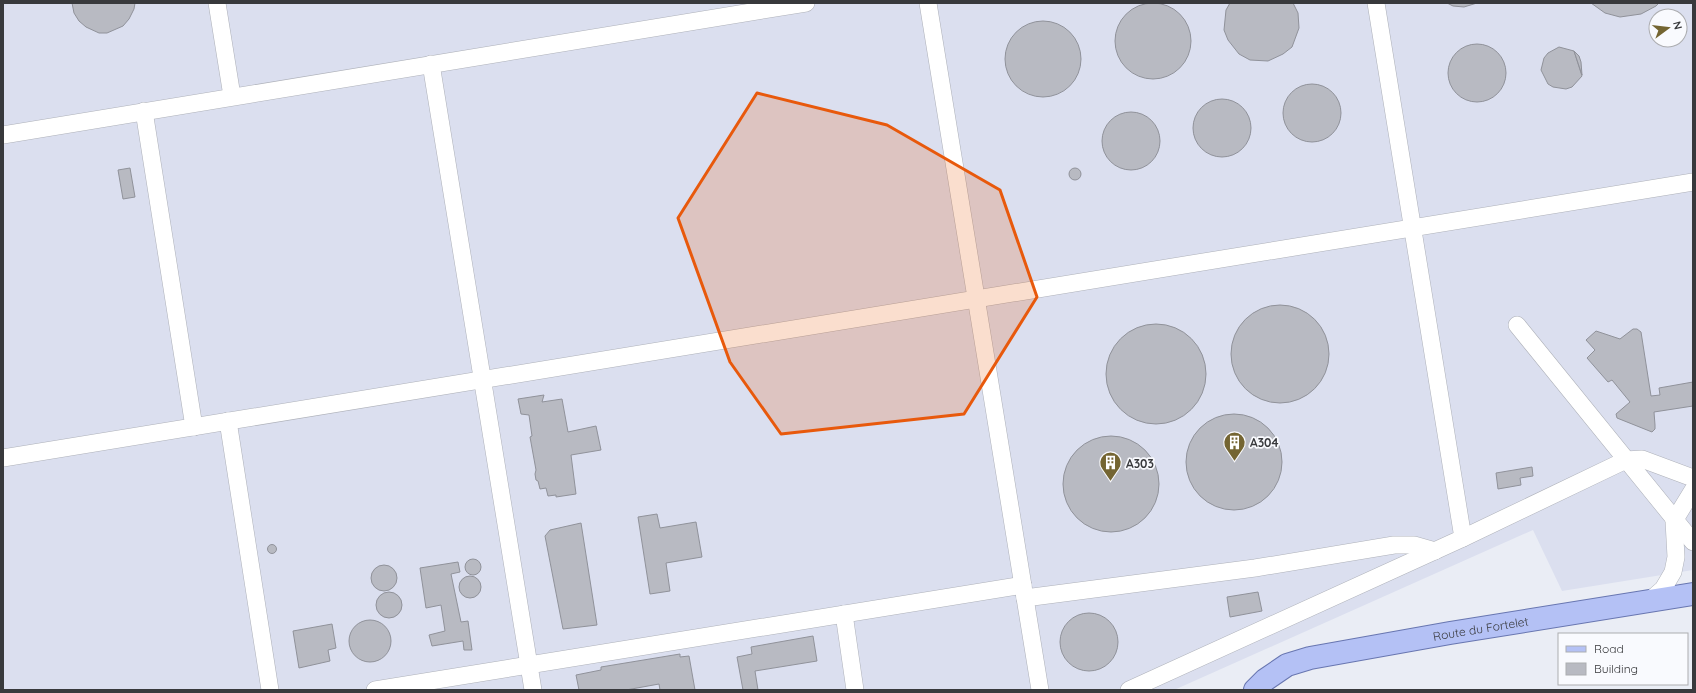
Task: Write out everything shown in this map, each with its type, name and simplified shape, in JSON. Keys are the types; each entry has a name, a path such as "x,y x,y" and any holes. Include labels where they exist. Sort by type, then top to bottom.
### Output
{"main road":[{"name":"Route du Fortelet","path":"1255,690 1272,676 1288,666 1315,657 1648,602 1692,598"},
{"name":"Route du Fortelet","path":"1272,676 1290,671 1448,648 1692,598"}],"lane":[{"path":"217,3 232,96"},
{"path":"3,135 232,96 806,3"},
{"path":"928,3 1040,690"},
{"path":"1376,3 1411,228 1463,538"},
{"path":"431,64 533,690"},
{"path":"144,111 194,427"},
{"path":"3,458 1693,182"},
{"path":"1517,325 1674,521 1693,542"},
{"path":"228,421 270,690"},
{"path":"1129,690 1435,551 1626,460 1642,459 1693,478"},
{"path":"1692,598 1679,573 1676,557 1674,521 1693,490"},
{"path":"375,690 407,687 529,665 844,614 1024,591 1255,568 1394,545 1414,545 1435,551"},
{"path":"1648,602 1659,594 1667,584 1673,572 1676,557"},
{"path":"844,614 855,690"}],"highlighted area":[{"path":"757,93 887,125 1000,190 1037,297 964,414 781,434 730,362 678,218"}],"shaded area":[{"path":"3,3 1693,3 1693,570 1562,591 1533,530 1174,690 3,690"}],"building":[{"path":"72,3 135,3 129,19 123,26 107,33 99,33 86,27 79,21 74,13"},
{"path":"1153,3 1167,6 1180,14 1188,27 1191,41 1188,55 1180,68 1167,76 1153,79 1139,76 1126,68 1118,55 1115,41 1118,27 1126,14 1139,6"},
{"path":"1230,3 1293,3 1298,13 1299,28 1292,47 1283,54 1268,61 1250,60 1239,54 1228,40 1224,30 1226,10"},
{"path":"1447,3 1477,3 1464,7 1453,6"},
{"path":"1591,3 1659,3 1652,8 1648,8 1648,10 1641,14 1620,17 1605,13"},
{"path":"1043,21 1057,24 1070,32 1078,45 1081,59 1078,73 1070,86 1057,94 1043,97 1029,94 1016,86 1008,73 1005,59 1008,45 1016,32 1029,24"},
{"path":"1477,44 1488,46 1501,57 1504,62 1506,73 1504,84 1493,97 1488,100 1477,102 1466,100 1453,89 1450,84 1448,73 1450,62 1461,49 1466,46"},
{"path":"1559,47 1574,51 1582,76 1572,87 1566,89 1553,87 1548,84 1541,70 1544,58 1548,53"},
{"path":"1574,51 1579,56 1581,62 1582,75"},
{"path":"1306,84 1318,84 1333,92 1341,107 1341,119 1333,134 1318,142 1306,142 1291,134 1283,119 1283,107 1291,92"},
{"path":"1216,99 1228,99 1243,107 1251,122 1251,134 1243,149 1228,157 1216,157 1201,149 1193,134 1193,122 1201,107"},
{"path":"1125,112 1137,112 1152,120 1160,135 1160,147 1152,162 1137,170 1125,170 1110,162 1102,147 1102,135 1110,120"},
{"path":"130,168 135,197 123,199 118,170"},
{"path":"1073,168 1077,168 1081,174 1077,180 1073,180 1069,176 1069,172"},
{"path":"1280,305 1299,309 1315,319 1325,335 1329,354 1325,373 1315,389 1299,399 1280,403 1261,399 1245,389 1235,373 1231,354 1235,335 1245,319 1261,309"},
{"path":"1156,324 1166,325 1184,332 1198,346 1205,364 1205,384 1198,402 1184,416 1166,423 1156,424 1146,423 1128,416 1114,402 1107,384 1106,374 1107,364 1114,346 1128,332 1146,325"},
{"path":"1633,329 1637,329 1641,332 1651,396 1660,395 1659,388 1693,382 1693,406 1654,412 1655,429 1652,432 1617,418 1616,414 1630,402 1612,380 1608,382 1587,358 1595,350 1586,340 1596,331 1620,339"},
{"path":"544,395 542,402 562,399 568,432 596,426 601,450 571,455 576,494 556,497 556,495 548,496 546,488 540,489 538,481 536,480 536,470 530,437 532,436 529,415 521,414 518,399"},
{"name":"A304","path":"1234,414 1252,418 1268,428 1278,444 1282,462 1278,480 1268,496 1252,506 1234,510 1216,506 1200,496 1190,480 1186,462 1190,444 1200,428 1216,418"},
{"name":"A303","path":"1111,436 1129,440 1138,444 1145,450 1151,457 1155,466 1159,484 1155,502 1151,511 1145,518 1138,524 1129,528 1111,532 1093,528 1084,524 1077,518 1071,511 1067,502 1063,484 1067,466 1071,457 1077,450 1084,444 1093,440"},
{"path":"1532,467 1533,476 1520,478 1521,485 1498,489 1496,473"},
{"path":"657,514 660,528 696,522 702,557 666,563 670,591 650,594 638,517"},
{"path":"581,523 597,625 563,629 545,536 550,530"},
{"path":"270,545 274,545 276,549 274,553 270,553 268,551 268,547"},
{"path":"473,559 479,561 481,567 479,573 473,575 467,573 465,567 467,561"},
{"path":"458,562 460,572 451,574 461,622 468,621 472,650 464,650 463,641 432,646 429,635 445,631 441,605 426,608 420,568"},
{"path":"384,565 393,569 397,578 393,587 384,591 375,587 371,578 375,569"},
{"path":"470,576 478,579 481,587 478,595 470,598 462,595 459,587 462,579"},
{"path":"389,592 398,596 402,605 398,614 389,618 380,614 376,605 380,596"},
{"path":"1258,592 1262,611 1230,617 1227,597"},
{"path":"1089,613 1100,615 1113,626 1116,631 1118,642 1116,653 1105,666 1100,669 1089,671 1078,669 1065,658 1062,653 1060,642 1062,631 1073,618 1078,615"},
{"path":"366,620 374,620 385,626 391,637 391,645 385,656 374,662 366,662 355,656 349,645 349,637 355,626"},
{"path":"332,624 336,648 328,650 330,661 299,668 293,631"},
{"path":"813,636 817,661 755,671 758,690 743,690 737,657 752,654 751,647"},
{"path":"680,654 680,657 689,656 695,690 660,690 659,684 626,690 579,690 576,675 601,670 601,667"}],"place":[{"name":"A304","path":"1234,462"},
{"name":"A303","path":"1111,482"}]}
